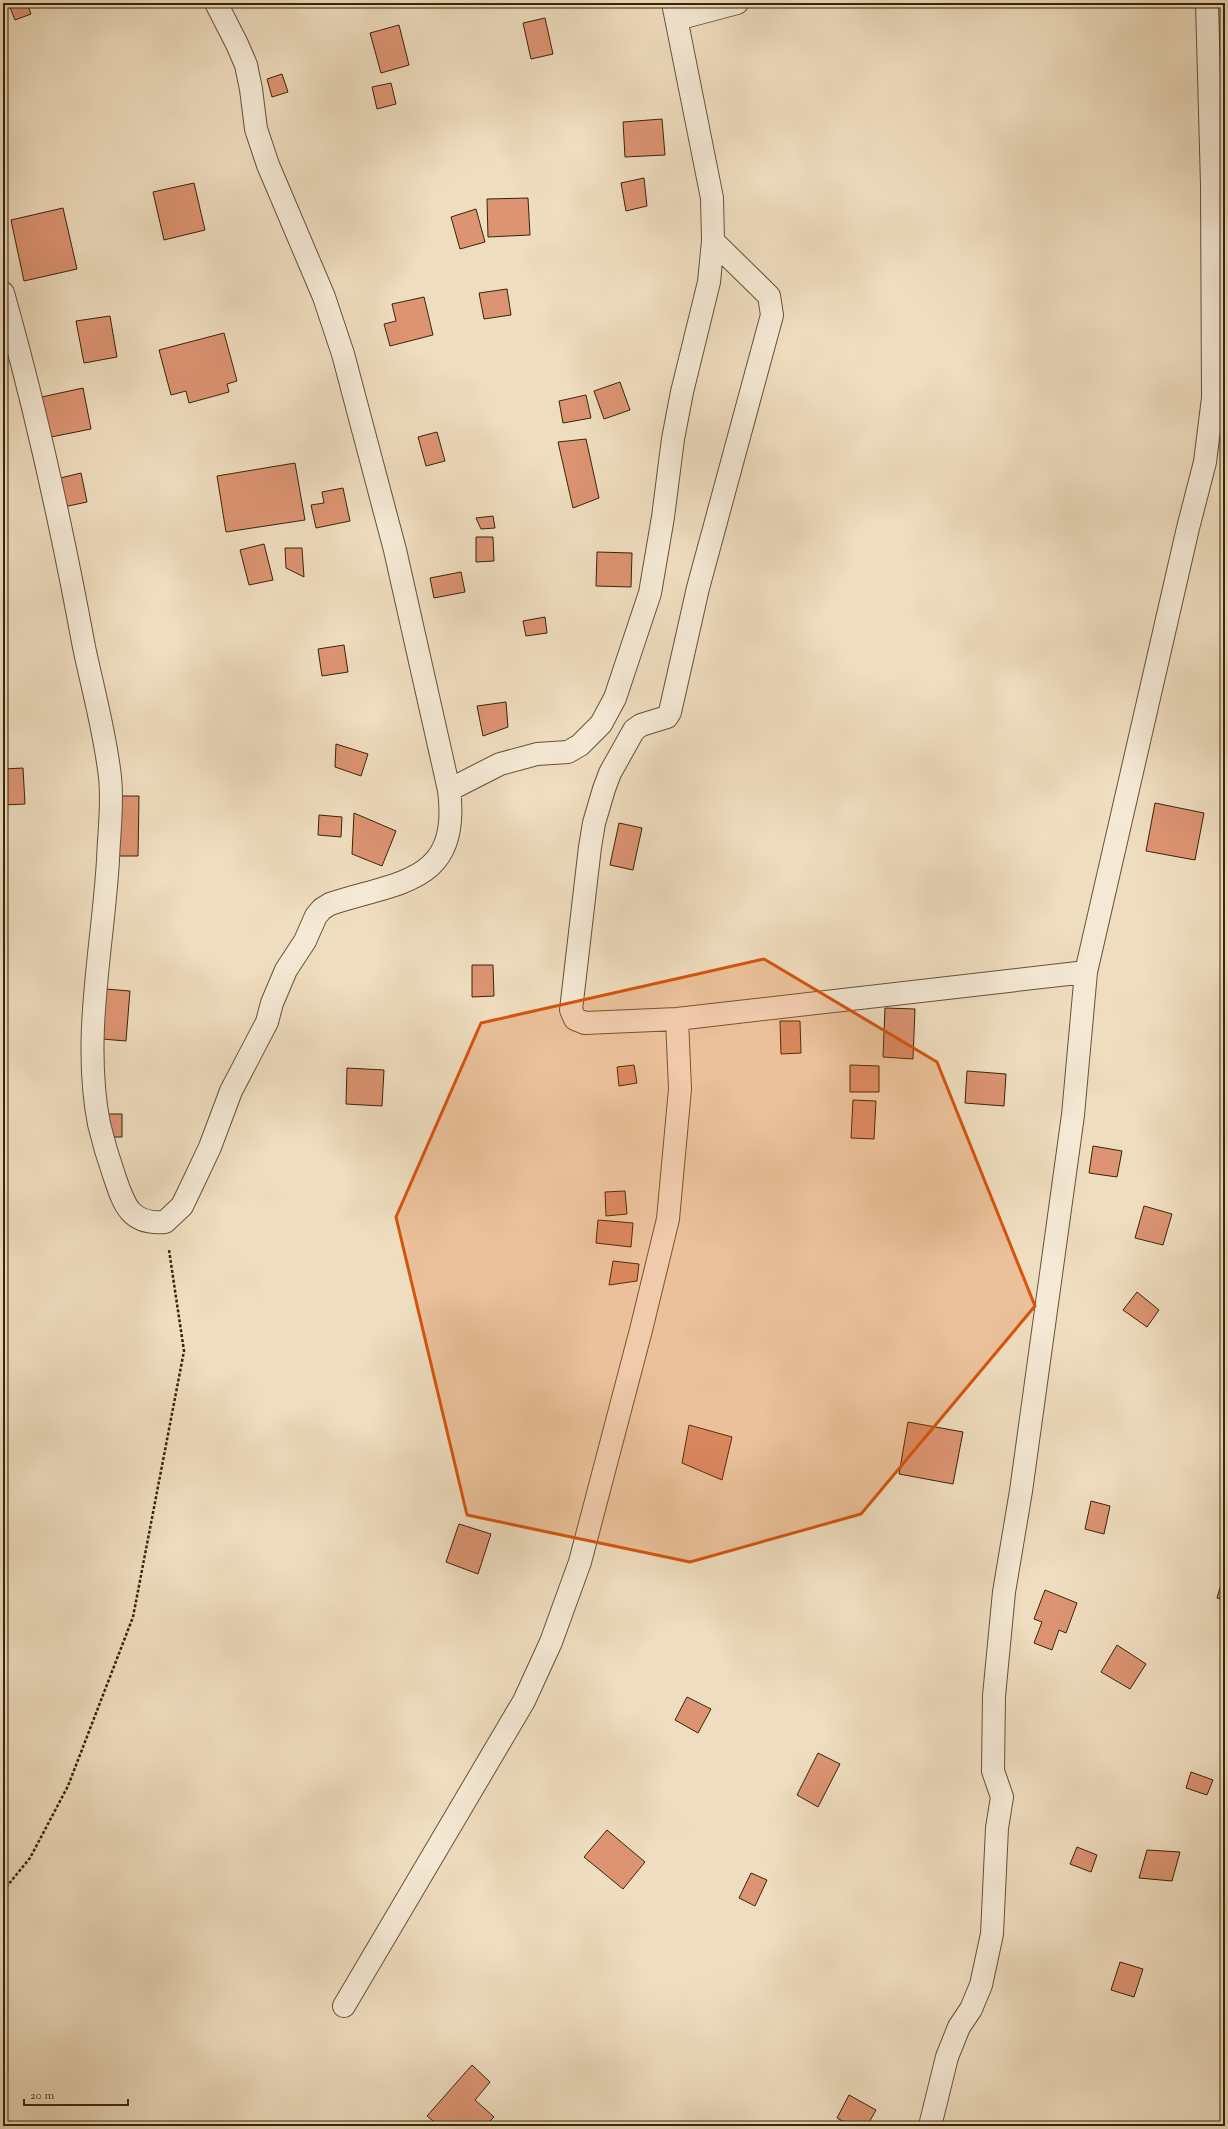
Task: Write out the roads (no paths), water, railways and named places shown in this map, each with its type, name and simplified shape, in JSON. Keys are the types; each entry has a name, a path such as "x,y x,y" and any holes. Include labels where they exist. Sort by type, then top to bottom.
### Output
{"street":[{"path":"3,293 28,382 61,526 88,668 99,707 109,772 111,805 105,903 95,994 94,1070 99,1123 105,1149 121,1195 134,1216 149,1223 165,1222 182,1206 210,1147 231,1091 267,1022 279,985 305,941 316,916 322,909 330,904 404,882 433,865 441,855 451,828 452,812 449,790 395,550 343,354 324,297 268,165 256,129 251,89 246,65 216,3"},
{"path":"449,790 500,764 537,754 568,752 580,745 601,724 615,698 650,593 663,516 674,432 682,392 709,282 713,241 712,198 675,11 737,3"},
{"path":"930,2126 947,2057 959,2027 971,2009 981,1985 992,1934 997,1828 1002,1797 993,1771 994,1696 1004,1592 1021,1491 1073,1115 1086,972 1207,447 1213,398 1213,368 1207,3"},
{"path":"713,241 766,291 769,296 772,315 698,588 670,712 667,717 641,725 634,730 610,773 594,823 571,1010 575,1019 585,1023 677,1019 1086,972"},
{"path":"344,2006 524,1701 551,1642 580,1562 641,1330 668,1219 680,1089 677,1019"}]}
